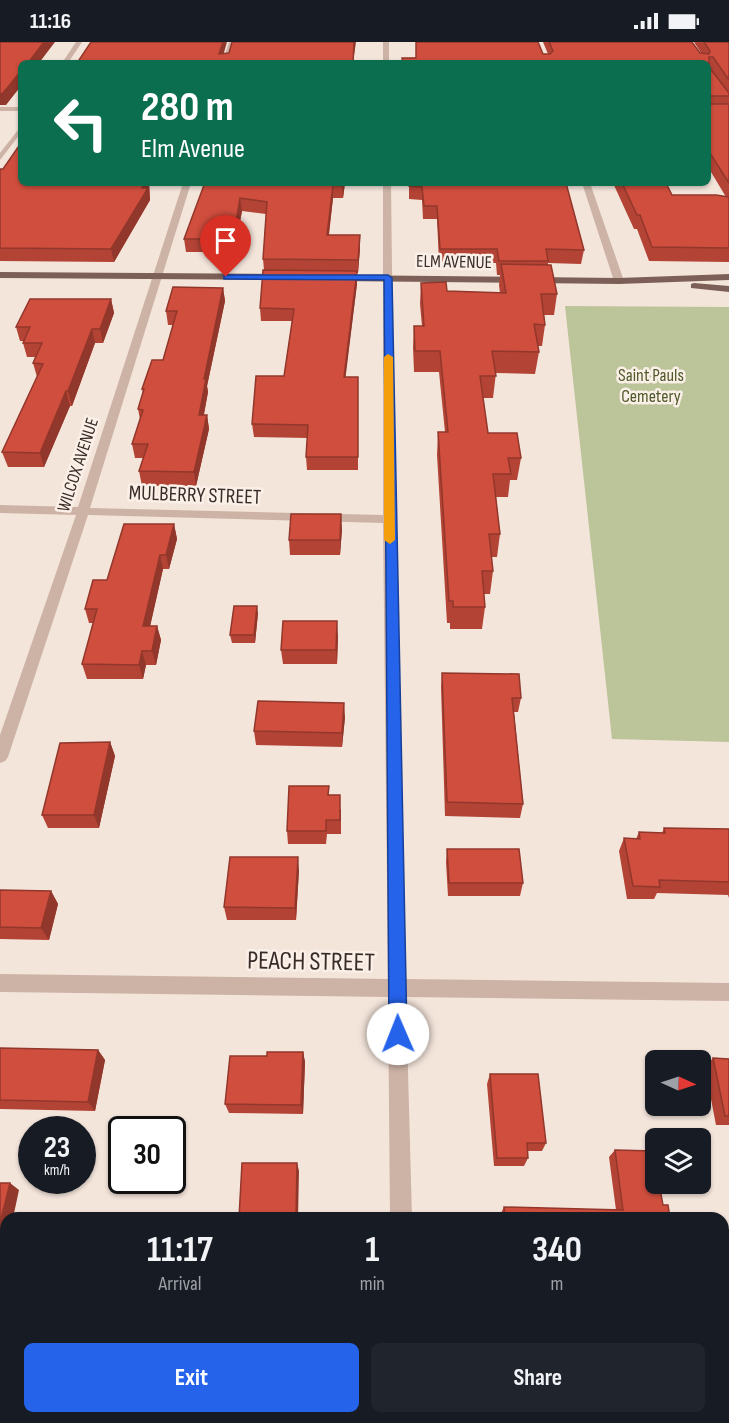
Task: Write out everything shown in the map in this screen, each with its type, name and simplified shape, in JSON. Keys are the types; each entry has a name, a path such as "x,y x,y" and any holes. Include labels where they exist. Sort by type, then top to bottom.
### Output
{"main road":[{"path":"0,275 296,277"},
{"name":"ELM AVENUE","path":"330,278 619,281 729,277"},
{"name":"ELM AVENUE","path":"619,281 729,289"}],"street":[{"path":"67,60 79,42"},
{"path":"226,60 232,42"},
{"path":"386,42 386,60"},
{"path":"0,109 18,109"},
{"path":"0,158 18,132"},
{"name":"WILCOX AVENUE","path":"0,757 186,186"},
{"path":"387,186 389,519 401,1212"},
{"path":"587,186 619,281"},
{"name":"MULBERRY STREET","path":"0,509 389,519"},
{"name":"PEACH STREET","path":"0,983 729,992"}],"green space":[{"name":"Saint Pauls Cemetery","path":"565,306 729,307 729,742 612,739"}],"building":[{"path":"0,42 44,42 30,60 18,60 18,75 0,94"},
{"path":"91,42 223,42 219,54 229,53 232,42 354,42 353,60 79,60"},
{"path":"416,42 538,42 543,54 550,54 553,51 549,42 692,42 700,53 709,54 710,51 704,42 729,42 729,80 713,57 709,57 709,60 402,60 402,58 416,58"},
{"path":"711,70 729,93 729,96 711,96"},
{"path":"711,104 729,104 729,183 711,155"},
{"path":"18,147 18,186 143,186 142,188 148,188 111,249 0,248 0,169 3,169"},
{"path":"204,186 333,186 327,235 360,235 358,260 263,259 267,202 240,198 233,239 184,239"},
{"path":"409,186 567,186 584,250 546,249 548,261 499,261 497,249 440,249 437,206 424,206 422,187"},
{"path":"623,186 668,186 672,195 729,197 729,248 652,247 640,215 637,215"},
{"path":"501,264 551,265 557,294 541,294 545,325 534,324 539,352 492,351 496,376 480,376 488,433 517,433 521,458 508,458 511,474 493,474 500,534 489,534 493,571 482,571 485,607 453,607 453,601 449,601 438,432 448,432 440,351 415,351 414,326 424,326 421,283 446,282 447,291 506,293"},
{"path":"263,270 357,271 344,377 358,377 358,457 306,457 308,425 252,424 256,376 284,376 294,309 260,308"},
{"path":"173,287 223,288 199,415 207,415 194,472 139,471 148,444 132,444 143,410 138,409 152,360 163,360 177,311 166,311"},
{"path":"30,299 111,299 100,329 92,329 68,391 66,391 40,453 2,452 43,364 33,363 42,343 23,343 30,327 16,327"},
{"path":"291,514 341,514 340,540 289,540"},
{"path":"124,524 174,524 166,555 160,555 143,626 157,626 152,651 142,651 139,665 82,664 97,609 85,609 93,580 107,580"},
{"path":"234,606 257,606 254,635 230,635"},
{"path":"283,621 337,621 336,650 281,650"},
{"path":"442,673 519,674 521,698 512,698 523,804 447,802"},
{"path":"258,701 344,703 342,733 254,731"},
{"path":"110,742 94,815 42,815 60,743"},
{"path":"289,786 329,786 328,795 340,795 340,820 326,820 326,831 287,831"},
{"path":"664,828 729,829 729,882 659,880 660,887 633,886 624,838 640,839 639,832 665,833"},
{"path":"447,849 519,849 523,883 449,883"},
{"path":"230,857 298,857 295,908 224,907"},
{"path":"0,890 51,891 41,928 0,927"},
{"path":"0,1048 98,1050 88,1102 0,1100"},
{"path":"267,1052 303,1052 301,1105 225,1104 230,1056 267,1056"},
{"path":"713,1058 729,1059 729,1116 725,1116"},
{"path":"490,1074 538,1074 546,1143 527,1143 528,1158 497,1158"},
{"path":"615,1150 645,1151 645,1194 661,1194 663,1205 668,1205 669,1212 505,1212 504,1207 623,1210"},
{"path":"242,1163 297,1163 296,1212 239,1212"},
{"path":"0,1183 10,1183 3,1212 0,1212"}],"slow traffic":[{"path":"388,357 390,540"}],"route":[{"path":"226,277 388,278 398,1034"}]}
